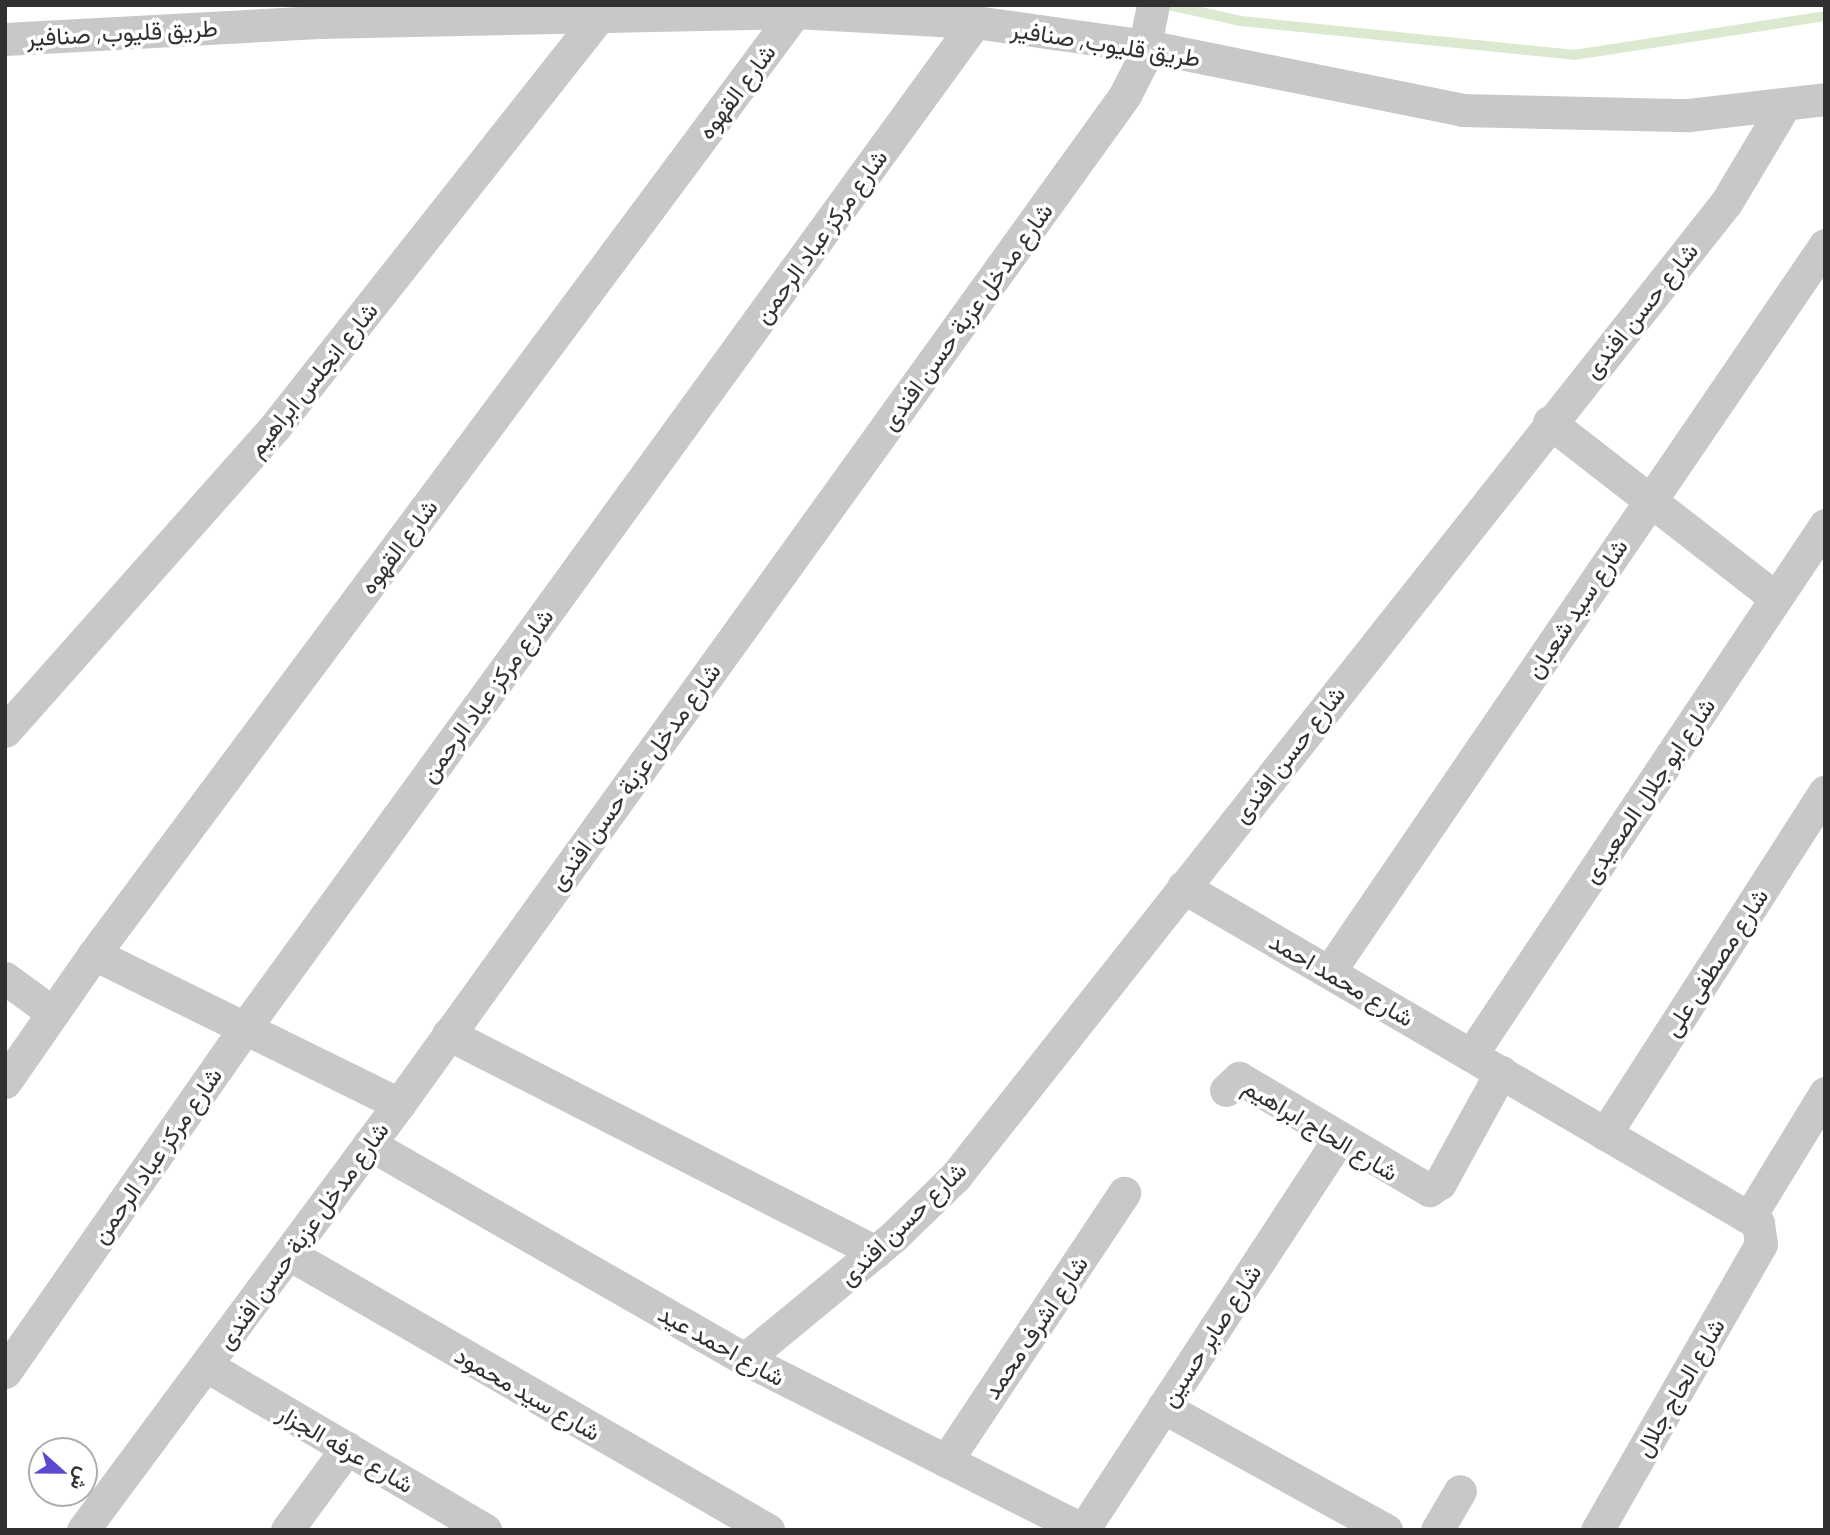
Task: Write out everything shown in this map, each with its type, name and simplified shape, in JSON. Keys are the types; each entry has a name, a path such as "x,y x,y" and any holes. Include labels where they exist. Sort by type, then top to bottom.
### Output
{"street":[{"name":"شارع مدخل عزبة حسن افندى","path":"83,1530 399,1104 1125,95 1146,46 1153,5"},
{"name":"طريق قليوب, صنافير","path":"5,39 601,14 795,12 975,22 1146,46 1462,110 1689,115 1784,106 1825,99"},
{"name":"شارع القهوه","path":"5,1082 93,954 795,12"},
{"name":"شارع انجلس ابراهيم","path":"5,731 282,420 601,14"},
{"name":"شارع مركز عباد الرحمن","path":"5,1373 244,1029 975,22"},
{"name":"شارع حسن افندى","path":"745,1359 876,1252 954,1177 1549,422 1737,188 1784,106"},
{"name":"شارع سيد شعبان","path":"1329,972 1825,245"},
{"path":"1549,422 1776,598"},
{"name":"شارع ابو جلال الصعيدى","path":"1471,1055 1825,525"},
{"name":"شارع مصطفى على","path":"1605,1134 1825,791"},
{"name":"شارع محمد احمد","path":"1183,887 1605,1134 1755,1230"},
{"path":"93,954 399,1104"},
{"path":"5,978 53,1013"},
{"path":"448,1034 876,1252"},
{"name":"شارع الحاج ابراهيم","path":"1226,1090 1239,1078 1421,1188 1440,1182 1501,1072"},
{"name":"شارع الحاج جلال","path":"1597,1530 1825,1093"},
{"name":"شارع صابر حسين","path":"1083,1530 1338,1140"},
{"name":"شارع احمد عيد","path":"369,1144 745,1359 1083,1530"},
{"name":"شارع اشرف محمد","path":"946,1461 1124,1193"},
{"name":"شارع سيد محمود","path":"289,1254 768,1530"},
{"name":"شارع عرفه الجزار","path":"207,1366 485,1530"},
{"path":"1163,1407 1386,1530"},
{"path":"287,1530 347,1448"},
{"path":"1437,1530 1460,1491"}],"waterway":[{"path":"1169,5 1241,21 1574,55 1825,16"}]}
